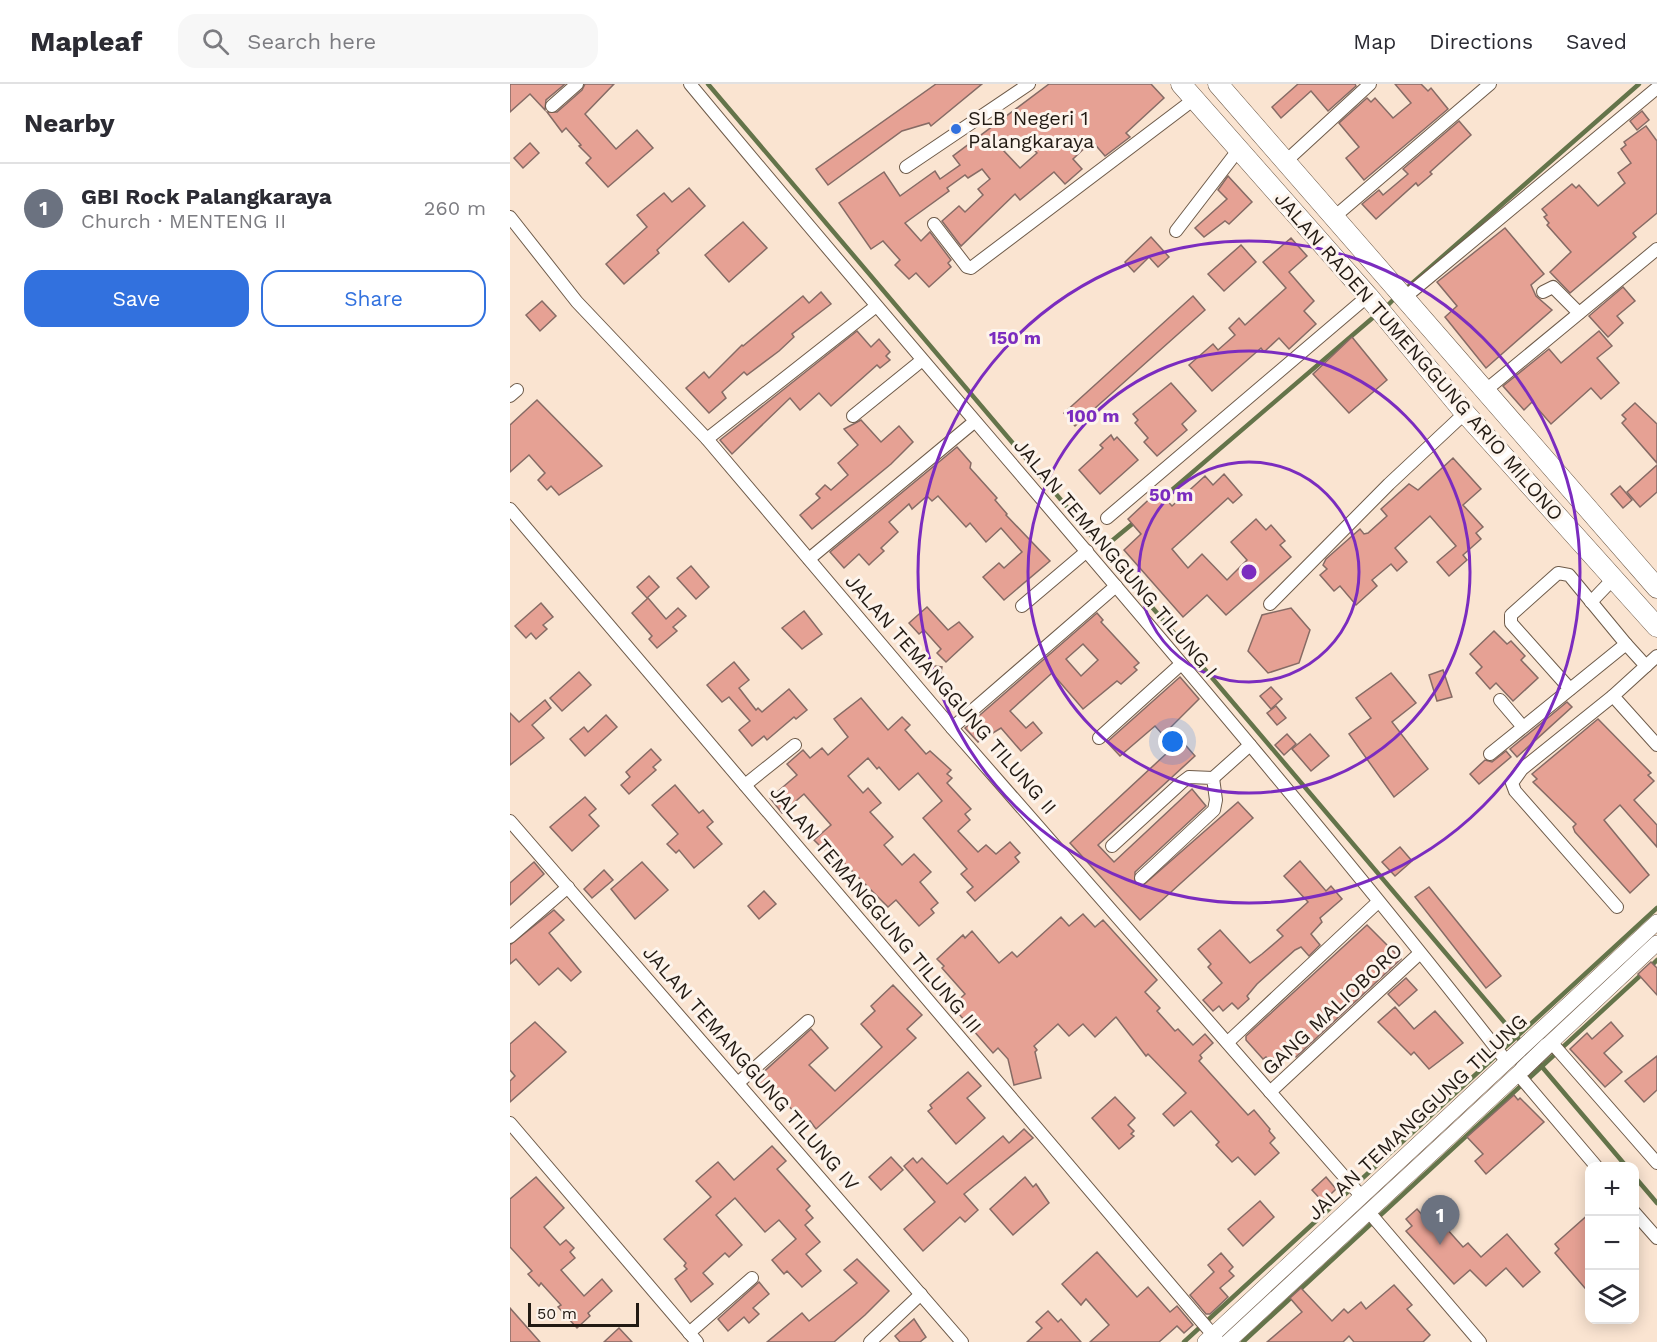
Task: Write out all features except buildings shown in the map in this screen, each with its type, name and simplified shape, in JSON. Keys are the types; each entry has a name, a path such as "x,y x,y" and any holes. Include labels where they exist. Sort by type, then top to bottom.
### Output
{"highway":[{"name":"JALAN RADEN TUMENGGUNG ARIO MILONO","path":"1181,84 1384,314 1466,413 1657,627"},
{"name":"JALAN RADEN TUMENGGUNG ARIO MILONO","path":"1218,84 1657,587"},
{"path":"1348,274 1368,257"}],"main road":[{"name":"JALAN TEMANGGUNG TILUNG","path":"1515,1065 1544,1041"}],"street":[{"path":"552,106 577,84"},
{"name":"JALAN TEMANGGUNG TILUNG I","path":"690,84 875,307 1087,551 1180,665 1250,745 1515,1065 1592,1162"},
{"path":"906,167 1029,84"},
{"path":"1285,162 1370,84"},
{"path":"1333,218 1490,84"},
{"path":"1398,291 1657,88"},
{"path":"934,224 967,267 971,268 1193,99"},
{"path":"1176,231 1239,149"},
{"name":"JALAN TEMANGGUNG TILUNG II","path":"510,217 607,335 707,439 952,728 1228,1041 1480,1342"},
{"path":"1486,390 1657,249"},
{"path":"1543,292 1553,287 1579,313"},
{"path":"1107,518 1369,297"},
{"path":"707,439 875,307"},
{"path":"853,416 921,360"},
{"path":"1270,603 1389,484 1466,413"},
{"path":"810,559 974,422"},
{"name":"JALAN TEMANGGUNG TILUNG III","path":"510,509 1212,1340"},
{"path":"1022,606 1087,551"},
{"path":"1570,689 1511,622 1511,615 1558,573 1569,575 1646,666"},
{"path":"1591,602 1613,579"},
{"path":"952,728 1116,585"},
{"path":"1490,754 1626,644"},
{"path":"1617,907 1515,791 1512,783 1522,770 1613,696 1657,656"},
{"path":"1099,738 1180,665"},
{"path":"1613,696 1657,745"},
{"path":"1500,700 1523,727"},
{"path":"745,785 795,745"},
{"path":"1112,846 1181,783 1190,777 1214,778 1250,745"},
{"path":"1141,878 1214,810 1216,800 1214,778"},
{"name":"JALAN TEMANGGUNG TILUNG IV","path":"510,820 962,1342"},
{"path":"510,937 568,887"},
{"path":"1228,1041 1378,902"},
{"name":"JALAN TEMANGGUNG TILUNG","path":"1544,1041 1621,966 1657,922"},
{"name":"JALAN TEMANGGUNG TILUNG","path":"1621,966 1657,943"},
{"name":"GANG MALIOBORO","path":"1270,1092 1420,953"},
{"path":"738,1083 808,1021"},
{"path":"1544,1041 1657,1163"},
{"name":"JALAN TEMANGGUNG TILUNG","path":"1212,1340 1365,1204 1515,1065"},
{"path":"510,1123 693,1337 752,1278"},
{"path":"1228,1342 1365,1204"},
{"path":"1638,1216 1657,1238"},
{"path":"870,1342 921,1294"}],"waterway":[{"path":"708,84 1522,1043"},
{"path":"1409,286 1639,84"},
{"path":"1385,308 1393,300"},
{"path":"1159,501 1376,315"},
{"path":"1102,549 1137,520"},
{"path":"1184,1342 1657,908"},
{"path":"1649,968 1657,960"},
{"path":"1243,1342 1642,974"},
{"path":"1537,1061 1623,1162"},
{"path":"1639,1182 1657,1203"}],"place":[{"name":"SLB Negeri 1 Palangkaraya","path":"956,129"},
{"name":"GBI Rock Palangkaraya","path":"1440,1245"}]}
